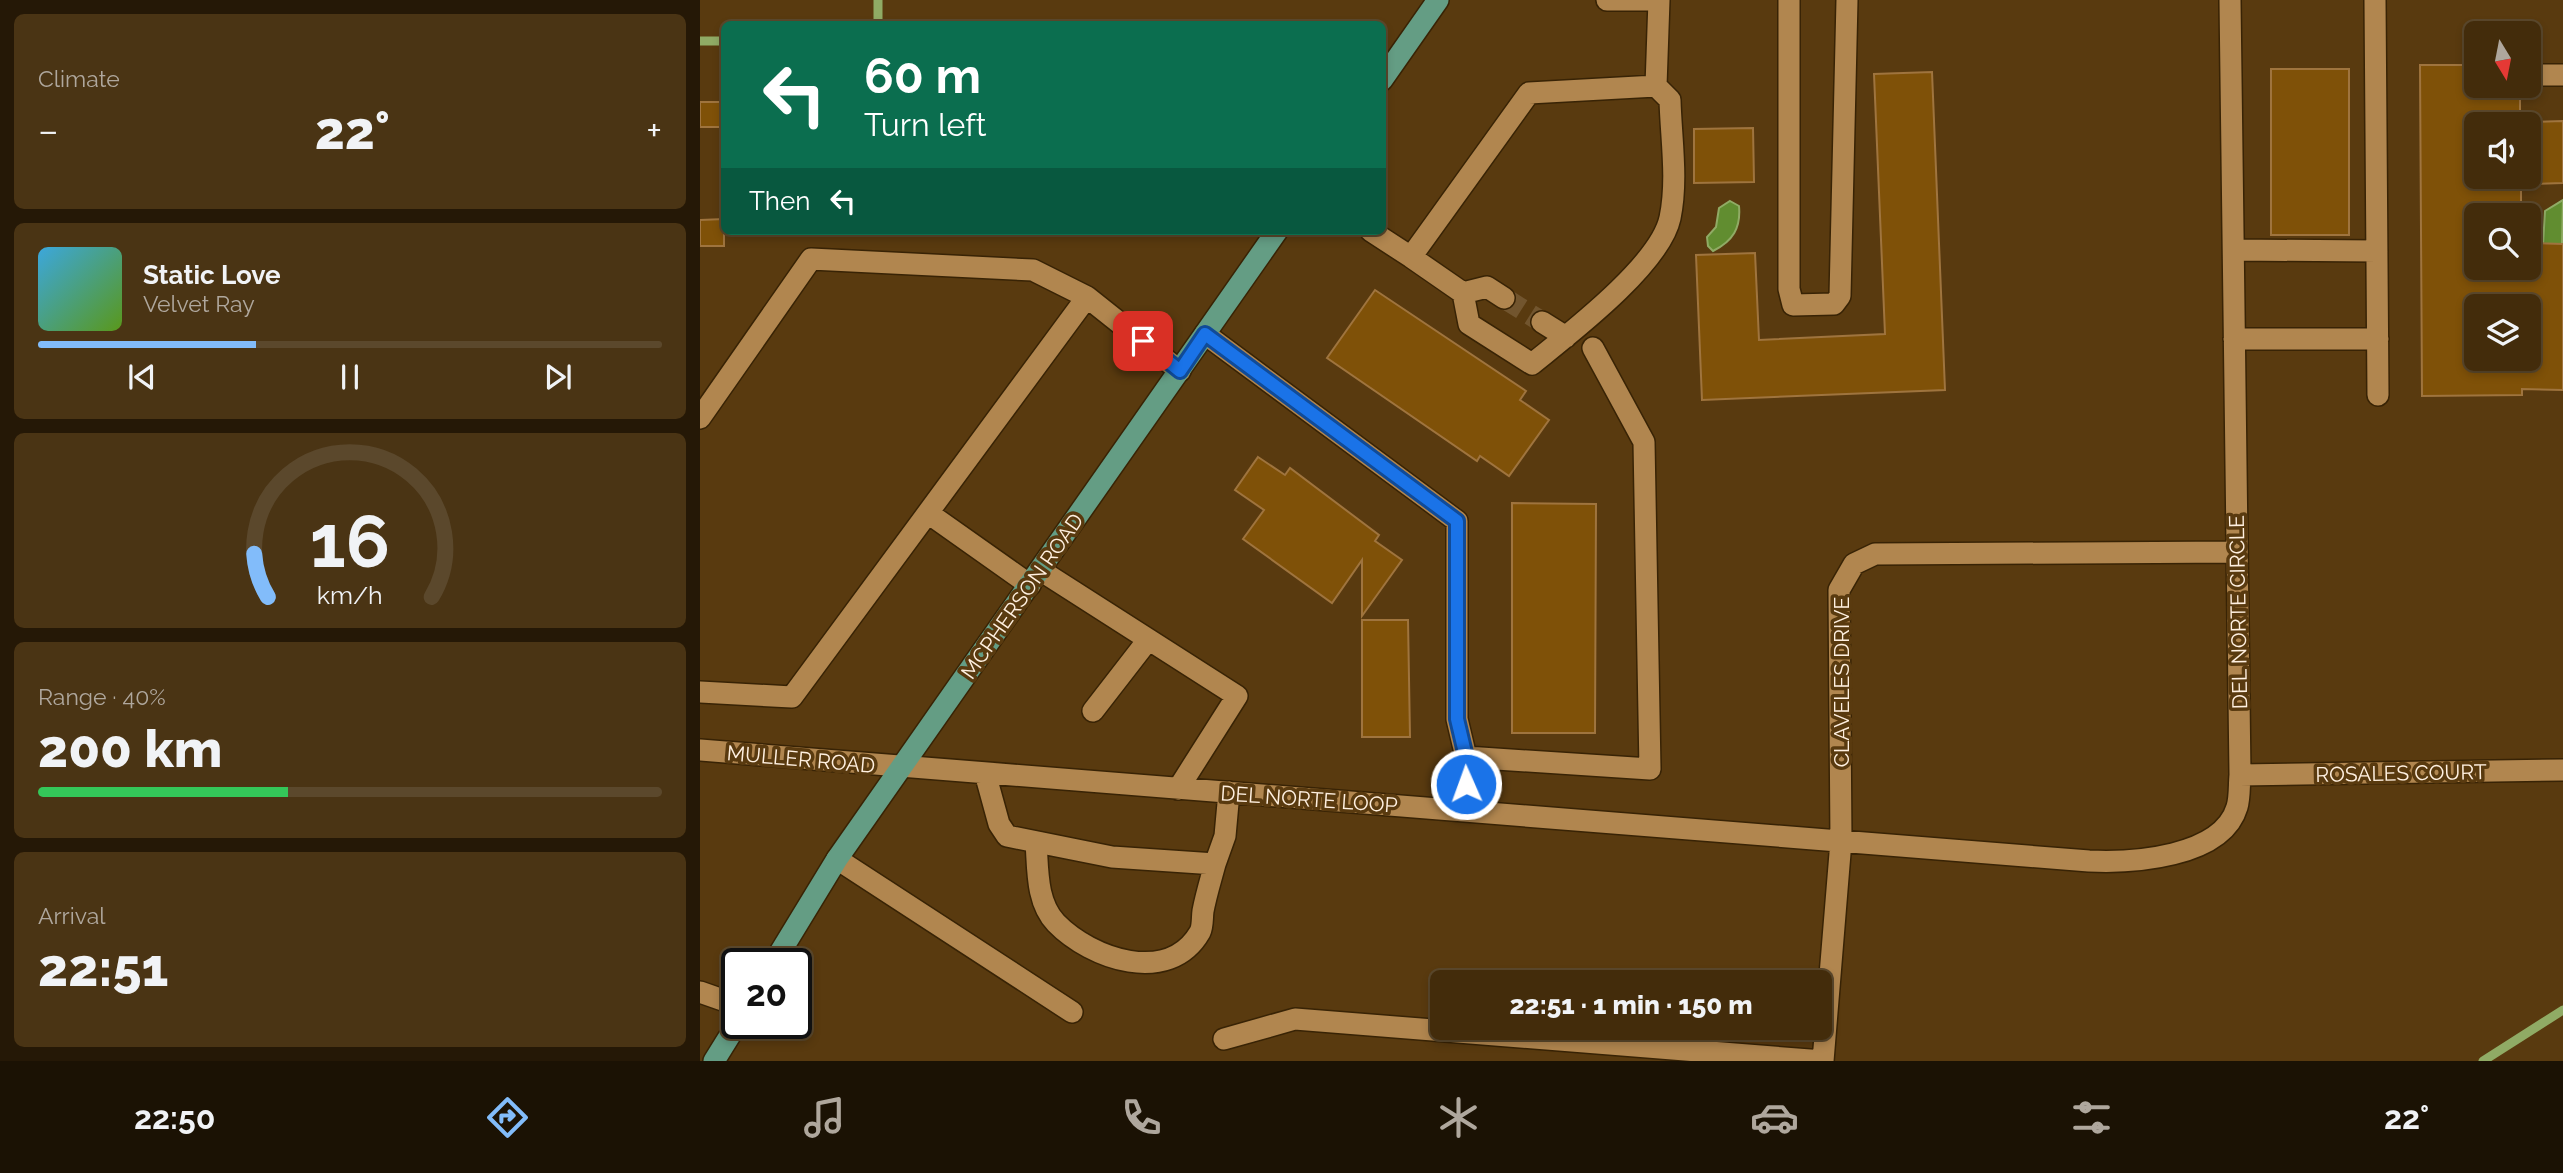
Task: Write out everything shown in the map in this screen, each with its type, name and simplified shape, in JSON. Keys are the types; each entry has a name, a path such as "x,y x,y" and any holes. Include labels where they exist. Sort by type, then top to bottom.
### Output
{"main road":[{"path":"1386,74 1438,0"},
{"name":"MCPHERSON ROAD","path":"783,948 837,859 1275,235"},
{"path":"714,1061 728,1039"}],"street":[{"path":"1607,0 1652,0"},
{"path":"1377,235 1463,293 1469,324 1532,364 1610,301 1653,250 1670,220 1673,171 1670,100 1656,86 1660,0"},
{"path":"1789,0 1789,289 1793,305 1834,304 1840,296 1847,0"},
{"name":"DEL NORTE CIRCLE","path":"1841,841 2129,863 2167,856 2200,843 2223,829 2237,808 2241,775 2230,0"},
{"path":"2375,0 2378,396"},
{"path":"2541,75 2563,75"},
{"path":"1411,257 1529,93 1656,86"},
{"path":"2234,250 2378,251"},
{"path":"700,418 811,259 1033,270 1087,297 1180,371"},
{"path":"1463,293 1487,287 1504,298"},
{"path":"700,692 792,697 1087,297"},
{"path":"1542,321 1566,337"},
{"path":"1205,334 1457,521 1457,719 1466,757 1465,811"},
{"path":"2234,340 2378,339"},
{"path":"1466,757 1650,769 1644,442 1593,348"},
{"path":"928,513 1035,578 1148,639 1237,696 1178,789"},
{"name":"CLAVELES DRIVE","path":"1823,1061 1841,841 1839,590 1853,564 1875,554 2237,552"},
{"path":"1093,711 1148,639"},
{"name":"MULLER ROAD","path":"700,750 902,767"},
{"name":"DEL NORTE LOOP","path":"902,767 1841,841"},
{"name":"ROSALES COURT","path":"2241,775 2562,771"},
{"path":"985,773 999,824 1007,836 1112,857 1215,864"},
{"path":"1036,842 1040,896 1055,923 1092,949 1127,963 1157,962 1185,951 1201,929 1224,836 1229,792"},
{"path":"837,859 1072,1013"},
{"path":"700,992 721,999"},
{"path":"1224,1039 1295,1018 1823,1061"}],"shaded area":[{"path":"2563,200 2562,244 2554,250 2543,245 2545,211"},
{"path":"1730,201 1739,206 1737,227 1726,243 1713,251 1708,246 1707,237 1716,227 1719,208"}],"building":[{"path":"2420,65 2464,65 2464,98 2520,98 2520,112 2464,112 2464,189 2521,189 2521,203 2464,203 2464,280 2541,280 2541,243 2563,244 2563,390 2522,389 2522,395 2422,396"},
{"path":"2271,69 2349,69 2349,235 2271,235"},
{"path":"1932,72 1945,390 1702,400 1696,255 1755,253 1759,340 1885,334 1874,74"},
{"path":"700,102 721,102 721,127 700,127"},
{"path":"2563,121 2563,183 2541,184 2541,122"},
{"path":"1753,128 1754,182 1694,183 1694,129"},
{"path":"721,219 724,246 700,246 700,220"},
{"path":"1375,290 1526,391 1520,400 1549,420 1509,476 1480,456 1477,461 1327,358"},
{"path":"1258,457 1285,475 1290,468 1379,535 1375,541 1402,560 1362,616 1362,560 1332,603 1243,539 1264,510 1235,490"},
{"path":"1512,503 1596,504 1595,733 1512,733"},
{"path":"1362,620 1408,620 1410,737 1362,737"}],"waterway":[{"path":"878,0 878,21"},
{"path":"700,41 721,41"},
{"path":"2483,1061 2563,1010"}],"tunnel":[{"path":"1504,298 1542,322"}],"route":[{"path":"1143,341 1180,371 1205,334 1457,521 1457,719 1466,757 1466,784"}]}
